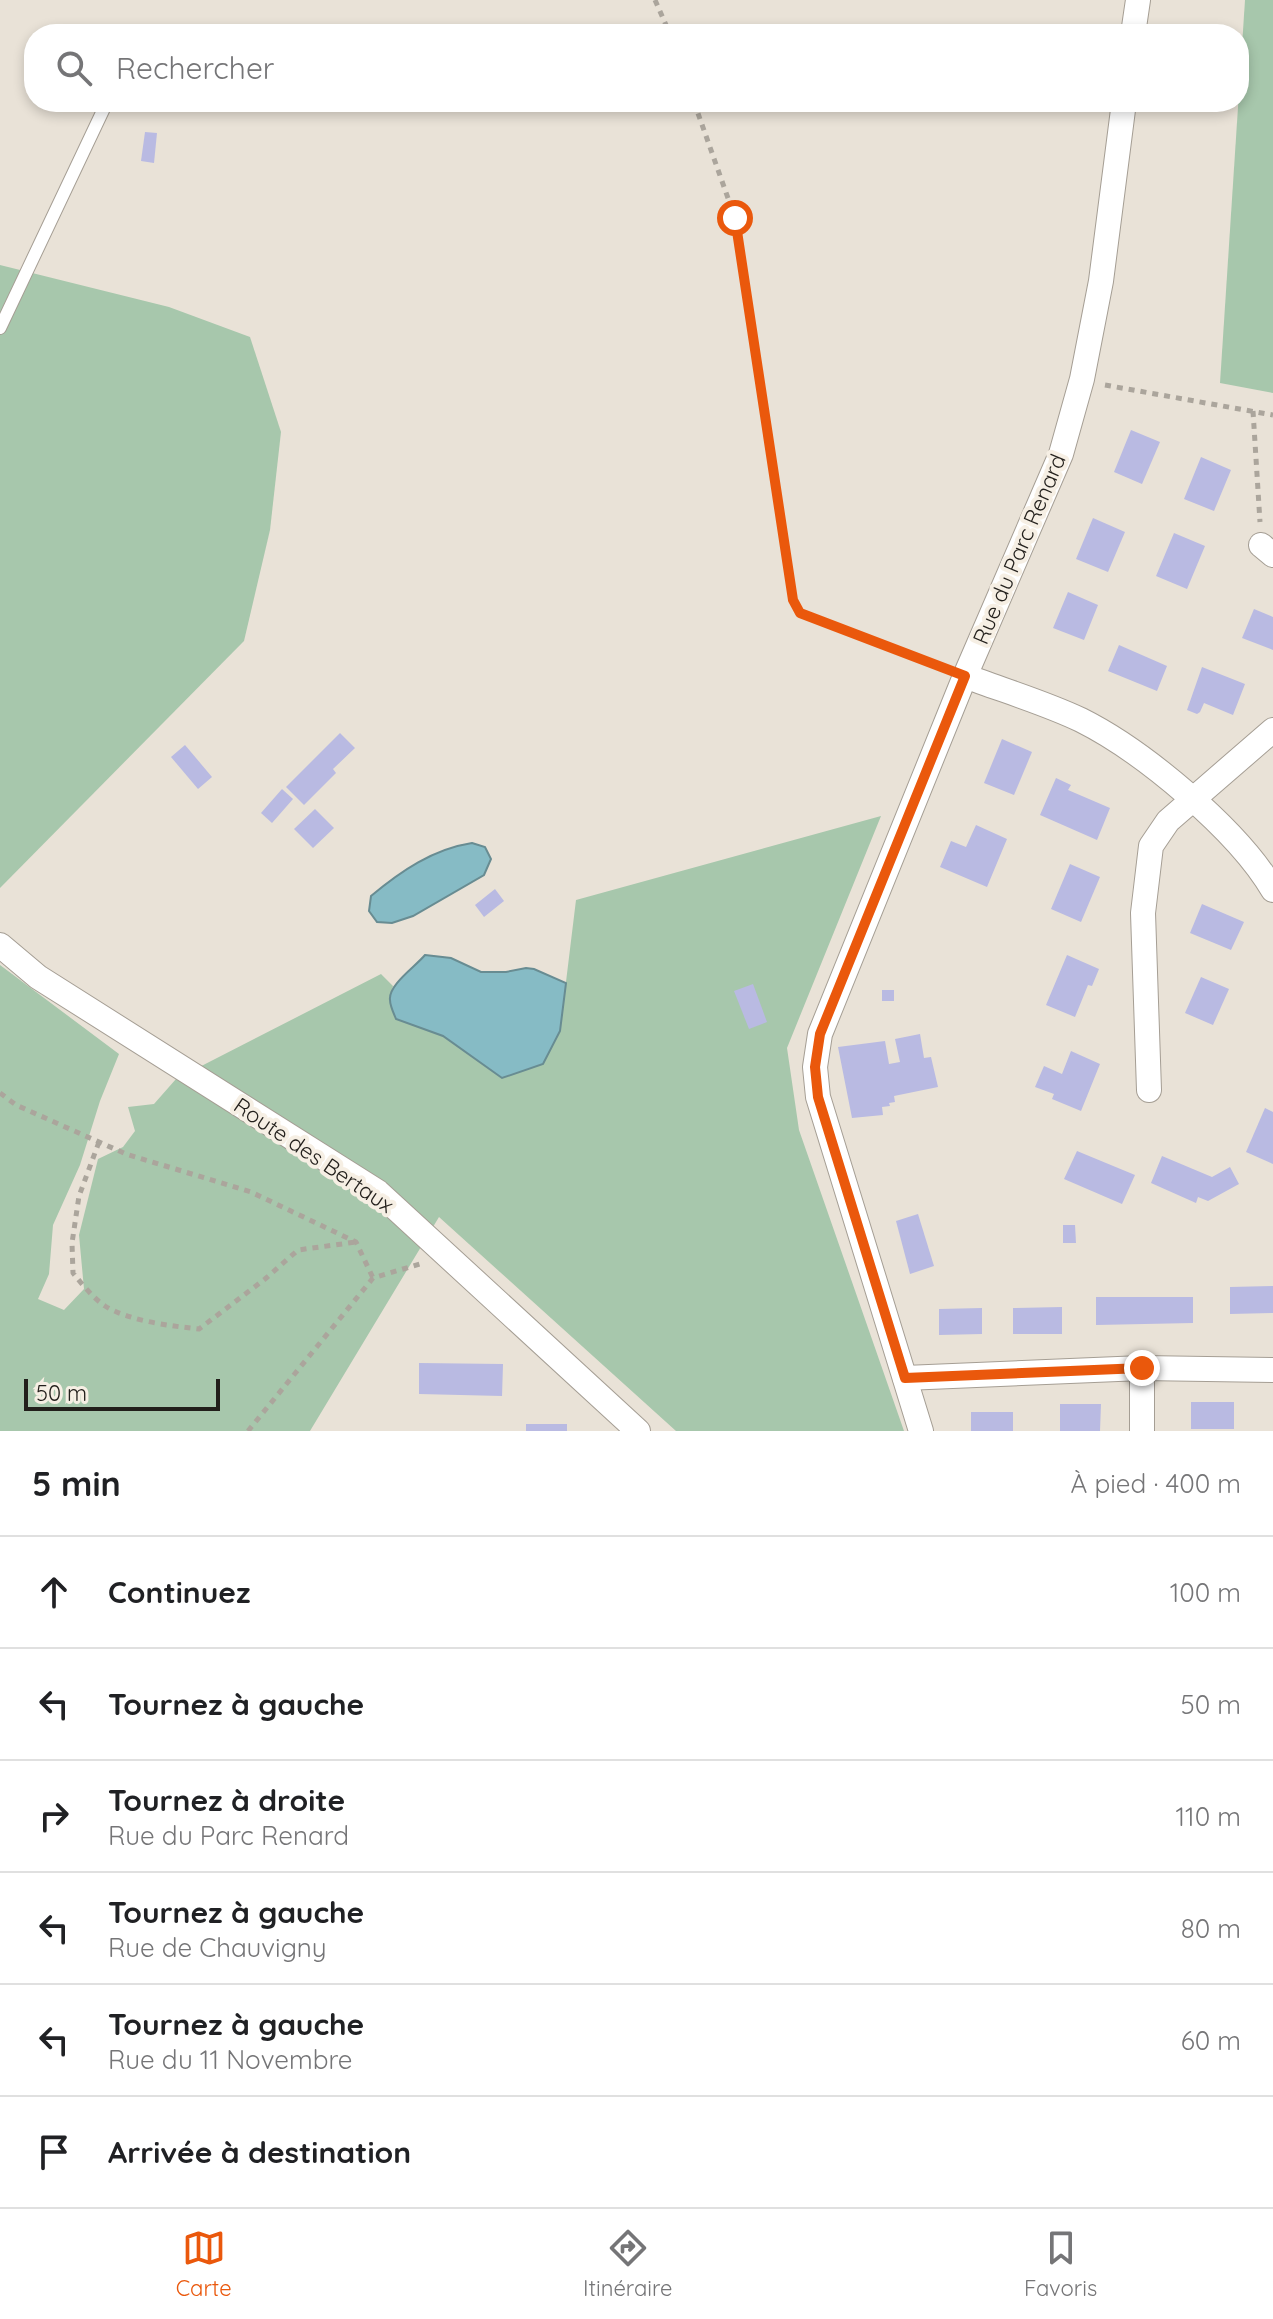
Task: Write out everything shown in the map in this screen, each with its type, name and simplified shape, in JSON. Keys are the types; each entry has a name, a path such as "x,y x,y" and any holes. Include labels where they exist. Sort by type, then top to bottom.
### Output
{"street":[{"path":"1134,24 1138,0"},
{"name":"Rue du Parc Renard","path":"921,1431 818,1097 815,1067 820,1034 965,676 1061,454 1082,379 1101,281 1123,112"},
{"path":"965,676 1080,720 1125,747 1194,800 1233,839 1273,890"},
{"path":"1149,1090 1143,913 1151,846 1168,821 1273,730"},
{"name":"Route des Bertaux","path":"0,945 38,977 378,1192 638,1431"},
{"path":"1142,1368 1142,1431"},
{"path":"905,1378 1142,1368 1273,1370"}],"lane":[{"path":"0,328 102,112"}],"path":[{"path":"655,0 666,24"},
{"path":"698,112 735,218 793,600 800,613 965,676"},
{"path":"1082,379 1120,389 1273,415"},
{"path":"1253,411 1267,550"},
{"path":"0,1093 16,1105 126,1154 251,1192 356,1242 373,1278"},
{"path":"99,1142 79,1196 72,1243 73,1273 104,1305 124,1314 171,1326 199,1329 298,1250 356,1242"},
{"path":"248,1431 373,1278 447,1257"}],"green space":[{"path":"1245,0 1273,0 1273,393 1220,383 1238,112 1249,112 1249,24 1243,24"},
{"path":"0,265 169,307 250,337 281,432 270,530 244,641 0,888"},
{"path":"881,816 787,1048 799,1130 904,1431 676,1431 439,1217 310,1431 0,1431 0,965 119,1054 80,1165 53,1225 49,1274 38,1299 64,1310 84,1289 79,1235 98,1159 123,1147 135,1131 128,1107 154,1104 176,1079 381,974 393,986 389,999 396,1019 443,1035 502,1078 560,1031 576,900"}],"water":[{"path":"472,843 485,847 491,859 484,875 413,916 392,923 377,922 369,911 371,896 418,862 444,850"},
{"path":"425,955 451,958 481,972 534,969 566,983 560,1031 543,1064 502,1078 443,1036 396,1019 391,1005 393,988"}],"building":[{"path":"145,132 157,133 154,163 141,161"},
{"path":"1131,430 1160,442 1142,484 1114,472"},
{"path":"1201,457 1231,470 1214,511 1184,499"},
{"path":"1093,518 1125,532 1108,572 1076,559"},
{"path":"1174,533 1205,546 1187,589 1156,576"},
{"path":"1068,592 1098,605 1084,640 1053,628"},
{"path":"1254,609 1273,617 1273,650 1242,638"},
{"path":"1119,645 1167,666 1157,691 1108,671"},
{"path":"1202,667 1245,684 1233,715 1204,703 1197,714 1187,710"},
{"path":"340,733 355,748 333,769 336,773 304,805 286,787"},
{"path":"1002,739 1032,752 1014,795 984,783"},
{"path":"185,745 212,777 198,789 171,757"},
{"path":"1056,778 1071,785 1068,790 1110,808 1097,840 1040,815"},
{"path":"282,789 293,799 272,823 261,813"},
{"path":"315,809 334,828 313,848 294,829"},
{"path":"976,825 1007,839 987,887 940,867 951,841 966,847"},
{"path":"1070,864 1100,877 1081,922 1051,909"},
{"path":"495,889 504,901 484,917 475,905"},
{"path":"1202,904 1244,922 1231,950 1190,933"},
{"path":"1067,955 1099,969 1092,986 1088,985 1075,1017 1046,1005"},
{"path":"1201,977 1229,989 1213,1025 1185,1013"},
{"path":"753,984 767,1022 749,1029 734,991"},
{"path":"882,990 894,990 894,1001 882,1001"},
{"path":"920,1034 924,1058 931,1057 938,1087 894,1096 895,1102 882,1107 883,1115 852,1118 838,1047 885,1041 889,1064 900,1062 895,1039"},
{"path":"1071,1051 1100,1064 1081,1111 1052,1099 1054,1094 1035,1087 1044,1066 1062,1074"},
{"path":"1265,1108 1273,1112 1273,1164 1246,1152"},
{"path":"1077,1151 1135,1175 1122,1204 1064,1179"},
{"path":"1162,1156 1212,1177 1230,1167 1239,1184 1208,1201 1198,1197 1196,1203 1151,1183"},
{"path":"918,1214 934,1266 910,1274 896,1221"},
{"path":"1063,1225 1075,1225 1076,1243 1063,1243"},
{"path":"1273,1286 1273,1313 1230,1314 1230,1287"},
{"path":"1096,1297 1193,1297 1193,1323 1096,1325"},
{"path":"1062,1307 1062,1334 1013,1334 1013,1308"},
{"path":"982,1308 982,1334 939,1335 939,1309"},
{"path":"419,1363 503,1364 502,1396 419,1394"},
{"path":"1191,1402 1234,1402 1234,1429 1191,1429"},
{"path":"1060,1404 1101,1404 1100,1431 1060,1431"},
{"path":"971,1412 1013,1412 1013,1431 971,1431"},
{"path":"526,1424 567,1424 567,1431 526,1431"}],"route":[{"path":"735,218 793,600 800,613 965,676 820,1034 815,1067 818,1097 905,1378 1142,1368"}]}
